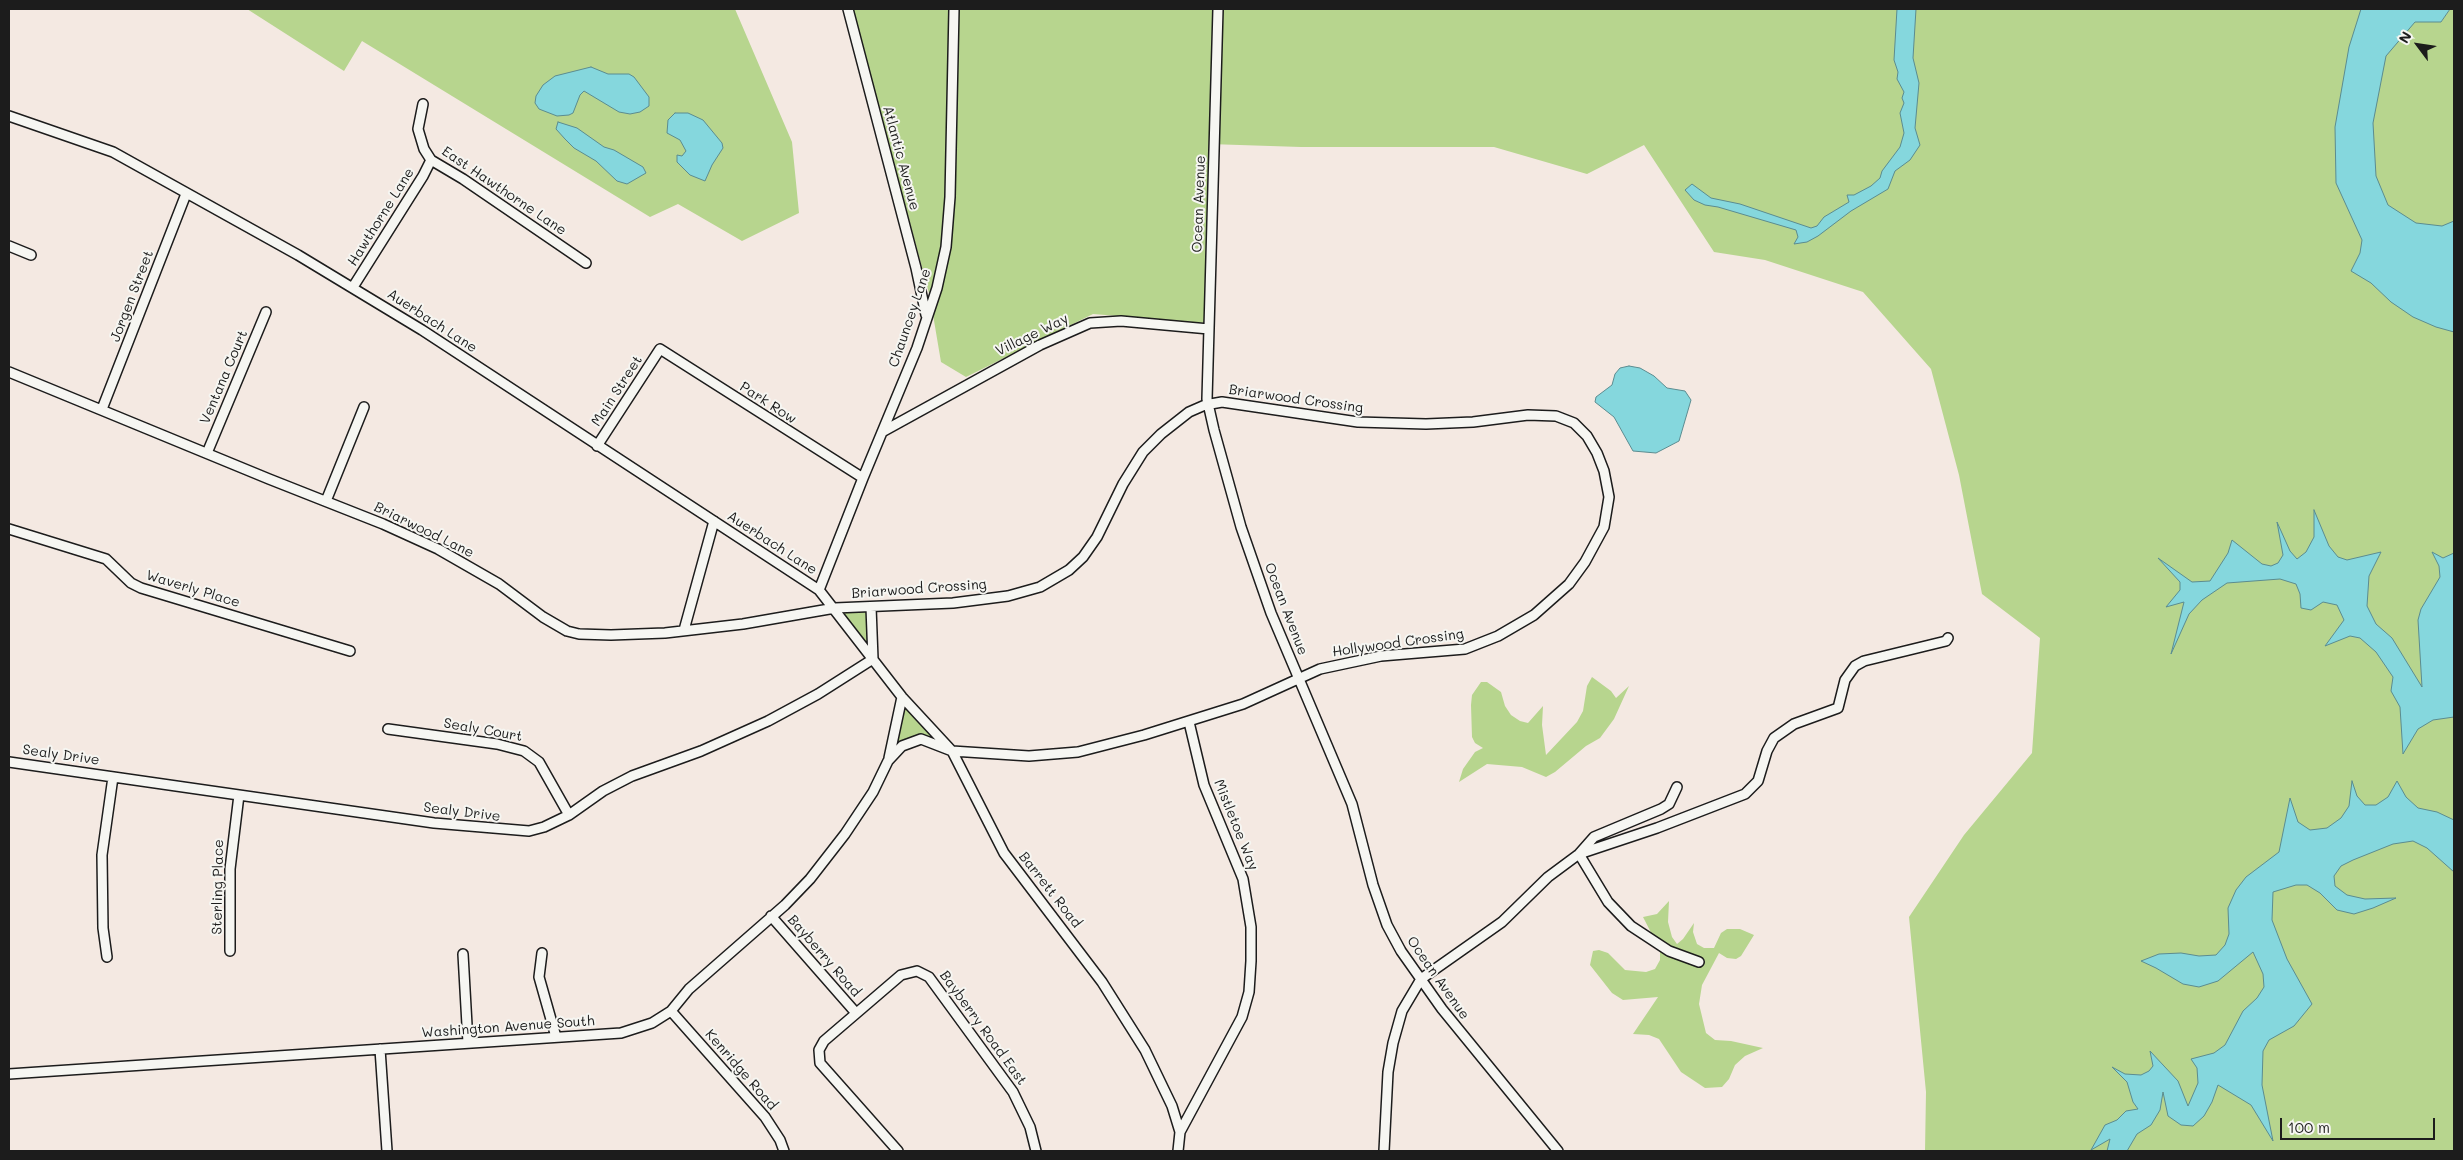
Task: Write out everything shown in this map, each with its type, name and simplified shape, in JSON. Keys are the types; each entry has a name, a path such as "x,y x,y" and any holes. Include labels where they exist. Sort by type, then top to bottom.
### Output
{"street":[{"name":"Atlantic Avenue","path":"848,9 916,268 926,315"},
{"name":"Chauncey Lane","path":"820,590 863,478 917,348 926,315 937,288 946,247 950,197 954,9"},
{"name":"Ocean Avenue","path":"1218,9 1208,404 1241,527 1271,614 1352,804 1373,885 1387,925 1421,979 1474,1051 1558,1151"},
{"name":"East Hawthorne Lane","path":"423,104 418,128 424,149 431,160 463,179 586,263"},
{"name":"Auerbach Lane","path":"9,116 113,152 353,288 422,330 820,590"},
{"name":"Hawthorne Lane","path":"353,288 431,160"},
{"name":"Jorgen Street","path":"102,409 186,194"},
{"path":"9,246 31,254"},
{"name":"Ventana Court","path":"207,453 266,312"},
{"name":"Village Way","path":"882,432 1031,350 1090,323 1121,321 1209,329"},
{"name":"Main Street","path":"597,446 660,349"},
{"name":"Park Row","path":"660,349 863,478"},
{"name":"Briarwood Lane","path":"9,372 383,524 438,549 498,584 543,617 567,631 611,636 684,630 742,624 835,608"},
{"name":"Briarwood Crossing","path":"835,608 953,603 1008,596 1040,587 1069,570 1083,557 1097,537 1122,484 1143,452 1161,434 1189,412 1208,404 1222,402 1242,404 1358,422 1426,424 1473,422 1528,415 1556,416 1574,423 1587,436 1597,453 1604,471"},
{"path":"326,502 364,407"},
{"name":"Hollywood Crossing","path":"952,751 1029,756 1078,752 1189,722 1243,704 1320,669 1356,661 1465,649 1498,636 1534,615 1569,584 1595,546 1604,527 1609,508 1610,497 1604,471"},
{"path":"684,630 714,521"},
{"name":"Waverly Place","path":"9,529 106,559 131,582 141,588 350,651"},
{"path":"820,590 835,608"},
{"path":"871,607 873,659"},
{"name":"Barrett Road","path":"835,608 902,697 952,751 1004,852 1025,883 1087,960 1145,1050 1172,1106 1180,1132 1178,1151"},
{"path":"1579,854 1657,828 1745,794 1758,781 1767,751 1774,738 1794,724 1838,708 1846,680 1855,666 1864,661 1946,641 1948,638"},
{"name":"Sealy Drive","path":"9,762 434,823 517,832 544,827 569,815 603,791 632,776 701,751 768,721 818,694 873,659"},
{"name":"Washington Avenue South","path":"9,1074 621,1033 652,1023 671,1011 689,989 810,879 845,834 873,792 888,761 902,697"},
{"name":"Mistletoe Way","path":"1180,1132 1242,1017 1248,992 1251,961 1251,928 1243,879 1204,784 1189,722"},
{"name":"Sealy Court","path":"388,729 497,744 524,751 539,762 569,815"},
{"name":"Washington Avenue South","path":"888,761 902,746 921,739 952,751"},
{"path":"107,957 103,928 102,855 113,776"},
{"path":"1384,1151 1388,1072 1393,1043 1402,1011 1421,979 1502,922 1548,877 1579,854 1594,837 1661,810 1669,804 1678,787"},
{"name":"Sterling Place","path":"230,950 230,869 239,795"},
{"path":"1579,854 1608,902 1631,926 1669,951 1699,962"},
{"name":"Bayberry Road","path":"771,916 856,1013"},
{"path":"542,953 539,977 556,1037"},
{"path":"463,954 468,1043"},
{"name":"Bayberry Road East","path":"898,1151 820,1062 819,1050 824,1041 901,975 917,971 929,977 1014,1092 1030,1127 1036,1151"},
{"name":"Kenridge Road","path":"671,1011 765,1117 780,1140 784,1151"},
{"path":"380,1049 387,1151"}],"green space":[{"path":"247,9 735,9 792,142 799,213 742,241 678,204 650,217 362,41 344,71"},
{"path":"852,9 2422,9 2441,22 2450,9 2454,9 2454,1151 1925,1151 1926,1092 1909,917 1964,835 2032,753 2040,638 1982,594 1959,475 1931,369 1863,292 1765,260 1714,252 1644,145 1587,174 1494,147 1301,147 1209,144 1205,323 1093,314 966,377 941,362 930,297"},
{"path":"871,607 873,659 835,608"},
{"path":"1592,677 1611,691 1616,698 1629,686 1614,719 1600,738 1586,746 1555,772 1546,777 1522,767 1487,764 1459,782 1463,769 1475,752 1483,748 1475,743 1472,737 1471,705 1472,695 1481,682 1487,682 1501,692 1505,706 1511,715 1520,721 1528,723 1543,706 1542,725 1546,755 1577,722 1583,711 1587,686"},
{"path":"902,697 952,751 921,739 895,753"},
{"path":"1669,901 1668,922 1672,937 1677,944 1683,939 1694,923 1693,932 1697,944 1704,948 1714,948 1721,933 1727,929 1740,929 1754,935 1741,956 1736,959 1727,958 1719,953 1702,985 1699,1004 1706,1033 1715,1040 1731,1041 1763,1048 1745,1056 1735,1065 1729,1079 1722,1087 1705,1088 1681,1072 1659,1039 1649,1035 1633,1034 1658,997 1623,1000 1612,993 1590,965 1593,951 1599,950 1608,953 1625,970 1646,972 1655,969 1660,960 1660,950 1643,917 1657,914"}],"water":[{"path":"1897,9 1916,9 1913,58 1919,83 1915,128 1920,145 1910,160 1895,171 1888,189 1851,211 1818,236 1807,242 1794,244 1798,237 1796,230 1718,207 1705,205 1694,200 1685,190 1692,184 1711,198 1740,204 1811,228 1817,226 1824,217 1849,202 1847,195 1854,195 1871,186 1880,178 1882,171 1900,147 1904,133 1900,113 1904,103 1902,98 1904,92 1897,79 1898,72 1894,60"},
{"path":"2361,9 2450,9 2441,22 2415,22 2386,56 2373,123 2376,176 2388,205 2416,223 2442,226 2454,221 2454,332 2413,317 2391,302 2371,283 2351,271 2360,253 2362,240 2336,183 2335,127 2349,47"},
{"path":"591,67 608,74 629,74 634,77 649,97 649,106 640,112 630,114 619,112 584,91 580,95 573,113 569,115 557,116 539,109 535,103 536,96 543,85 555,76"},
{"path":"675,113 688,113 703,120 722,143 723,148 712,165 705,181 690,175 677,162 677,155 682,156 686,151 680,140 667,133 668,120"},
{"path":"558,122 577,128 604,147 614,150 643,167 646,173 627,184 617,181 596,161 574,148 556,129"},
{"path":"1629,366 1640,368 1654,376 1667,388 1685,391 1691,400 1679,441 1656,453 1633,451 1614,417 1595,402 1596,397 1612,385 1615,374 1620,368"},
{"path":"2314,510 2329,546 2338,557 2347,560 2381,552 2369,576 2367,606 2376,624 2392,638 2422,687 2418,620 2421,609 2440,577 2439,566 2432,552 2443,558 2454,553 2454,717 2433,720 2418,729 2403,754 2400,707 2391,691 2393,677 2376,652 2360,638 2350,636 2325,646 2344,620 2337,605 2323,602 2311,610 2301,608 2300,594 2296,584 2280,579 2227,583 2202,600 2189,614 2171,654 2184,602 2166,607 2180,590 2180,582 2158,558 2192,582 2210,581 2228,553 2232,540 2262,564 2271,566 2278,563 2283,555 2277,522 2290,551 2297,559 2306,552 2314,537"},
{"path":"2352,781 2357,796 2365,805 2376,805 2388,797 2397,781 2406,797 2418,808 2437,812 2454,820 2454,872 2427,848 2413,841 2393,844 2353,860 2341,866 2334,876 2335,886 2347,895 2365,899 2396,898 2373,908 2354,914 2337,910 2320,893 2307,885 2296,885 2273,892 2272,920 2287,959 2312,1004 2294,1026 2269,1040 2263,1051 2262,1085 2273,1141 2251,1105 2218,1085 2212,1102 2204,1116 2193,1126 2181,1125 2168,1116 2163,1092 2160,1110 2151,1125 2137,1134 2127,1151 2107,1151 2110,1139 2091,1150 2105,1125 2117,1120 2126,1111 2138,1109 2133,1102 2127,1082 2112,1067 2125,1074 2141,1075 2149,1071 2153,1066 2150,1051 2178,1081 2188,1106 2198,1083 2197,1068 2191,1059 2214,1053 2225,1045 2243,1011 2257,998 2264,987 2263,974 2253,952 2218,981 2199,987 2183,984 2141,961 2159,954 2216,955 2225,945 2229,934 2228,908 2236,890 2246,877 2279,852 2290,798 2298,822 2310,830 2327,828 2341,818 2349,806"}]}
